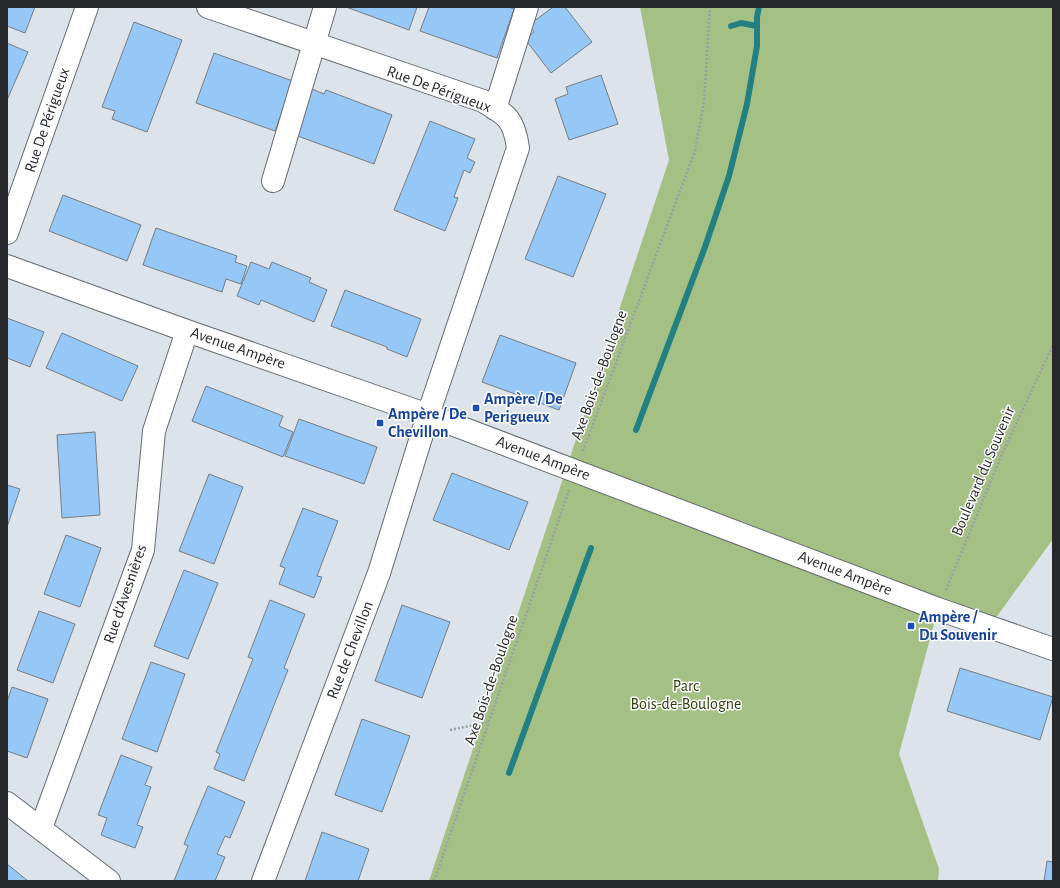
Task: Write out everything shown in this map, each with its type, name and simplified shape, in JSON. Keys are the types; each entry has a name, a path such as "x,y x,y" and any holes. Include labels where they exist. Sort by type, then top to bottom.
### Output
{"street":[{"name":"Rue De Périgueux","path":"7,233 87,7"},
{"name":"Rue De Périgueux","path":"208,7 482,101 508,119 516,132 518,148 428,415"},
{"path":"273,181 325,7"},
{"path":"495,109 527,7"},
{"name":"Avenue Ampère","path":"7,266 187,331 428,415 938,609 1053,649"},
{"name":"Rue d'Avesnières","path":"41,828 143,550 154,431 187,331"},
{"name":"Rue de Chevillon","path":"263,881 379,573 428,415"},
{"path":"7,802 109,881"}],"path":[{"name":"Axe Bois-de-Boulogne","path":"434,881 576,471 694,151 704,102 710,7"},
{"name":"Boulevard du Souvenir","path":"938,609 1002,454 1053,345"},
{"path":"450,730 489,722"}],"green space":[{"name":"Parc Bois-de-Boulogne","path":"640,7 1053,7 1053,539 990,626 938,609 899,754 939,869 938,881 429,881 669,160"}],"building":[{"path":"7,7 35,7 25,33 7,26"},
{"path":"346,7 417,7 409,30"},
{"path":"429,7 508,7 514,9 497,58 420,31"},
{"path":"553,7 565,7 592,42 551,73 525,39 534,32 529,25"},
{"path":"134,22 182,40 147,132 112,119 115,111 102,107"},
{"path":"7,43 28,52 7,100"},
{"path":"214,53 293,81 275,131 196,103"},
{"path":"601,75 618,124 569,140 555,99 568,94 566,87"},
{"path":"312,89 324,94 326,90 392,115 374,164 295,135"},
{"path":"430,121 475,139 467,158 475,162 470,173 464,170 454,197 458,198 445,231 394,210"},
{"path":"558,176 606,194 573,277 525,259"},
{"path":"63,195 141,225 127,261 49,231"},
{"path":"156,228 237,256 235,262 247,266 241,284 226,279 222,292 143,265"},
{"path":"251,262 269,269 272,262 311,278 309,282 327,290 314,322 261,300 259,305 237,296"},
{"path":"345,290 421,319 407,357 387,349 387,347 331,326"},
{"path":"7,318 44,332 30,367 7,358"},
{"path":"62,333 138,366 122,401 46,368"},
{"path":"500,335 576,363 559,410 482,382"},
{"path":"206,386 283,416 279,426 293,432 283,457 192,421"},
{"path":"299,419 377,447 364,484 285,456"},
{"path":"95,432 100,515 62,518 57,435"},
{"path":"452,473 528,502 509,550 433,520"},
{"path":"209,474 243,487 214,564 179,551"},
{"path":"7,485 20,489 7,527"},
{"path":"303,508 338,521 317,576 322,577 314,598 279,584 285,568 280,566"},
{"path":"66,535 101,548 80,607 44,594"},
{"path":"184,570 218,583 188,659 154,646"},
{"path":"270,600 305,614 284,668 288,670 244,781 214,769 220,754 216,752 253,659 248,657"},
{"path":"402,605 450,622 422,698 375,681"},
{"path":"39,611 75,624 53,683 17,670"},
{"path":"151,662 185,674 157,752 122,739"},
{"path":"960,668 1053,697 1040,740 947,711"},
{"path":"12,687 48,699 27,758 7,751 7,702"},
{"path":"362,719 410,736 382,812 335,795"},
{"path":"121,755 152,767 145,785 151,787 137,825 143,827 135,848 101,835 107,818 98,815"},
{"path":"208,786 245,802 230,838 225,836 217,854 225,857 215,881 174,881 188,846 184,844"},
{"path":"322,832 369,849 358,881 305,881"},
{"path":"1047,861 1053,862 1053,881 1044,881"},
{"path":"7,864 28,881 7,881"}],"waterway":[{"path":"636,430 705,247 729,176 747,104 757,46 757,17 759,7"},
{"path":"731,26 741,23 757,26"},
{"path":"509,773 591,548"}],"place":[{"name":"Ampère / De Perigueux","path":"476,408"},
{"name":"Ampère / De Chevillon","path":"380,423"},
{"name":"Ampère / Du Souvenir","path":"911,626"}]}
